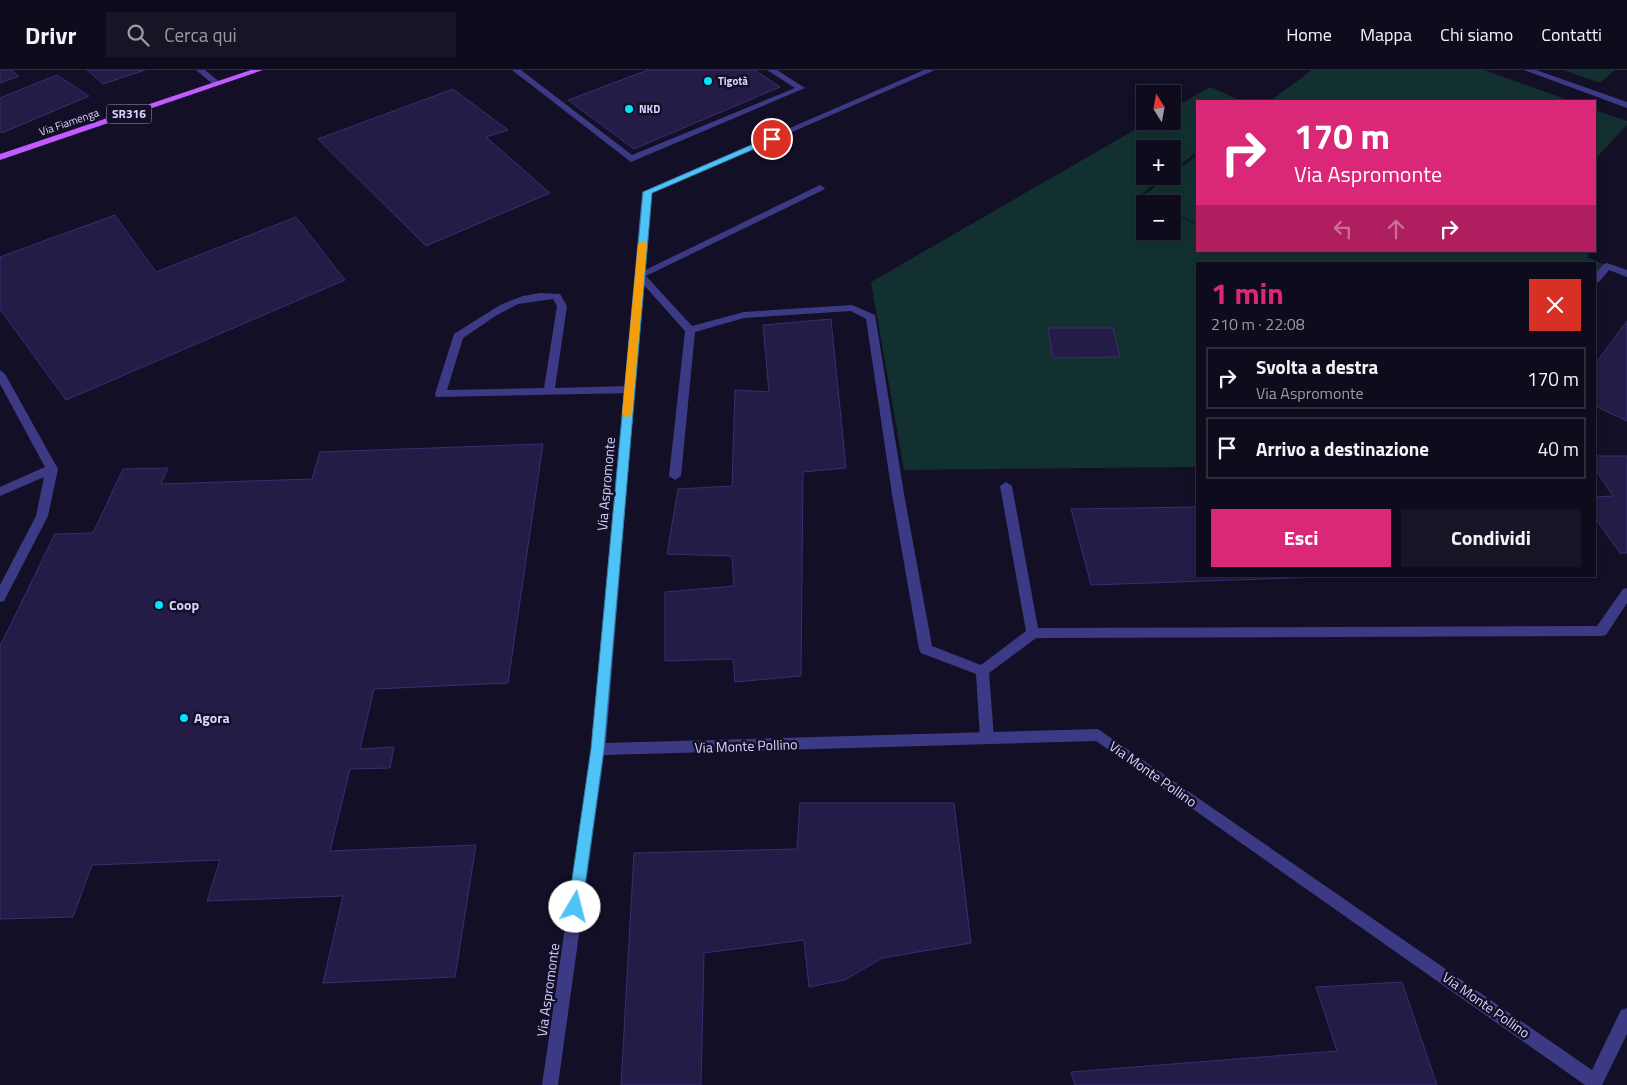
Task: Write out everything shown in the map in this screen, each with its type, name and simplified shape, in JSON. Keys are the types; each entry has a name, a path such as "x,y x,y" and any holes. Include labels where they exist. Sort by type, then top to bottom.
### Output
{"main road":[{"name":"Via Fiamenga","path":"0,157 259,70"}],"street":[{"path":"200,70 218,84"},
{"path":"516,70 631,159 801,88 772,70"},
{"name":"Via Aspromonte","path":"550,1085 598,749 648,192 932,70"},
{"path":"1528,70 1627,105"},
{"path":"675,476 690,330 640,275 820,188"},
{"path":"1596,279 1607,266 1627,274"},
{"path":"549,392 562,306 556,296 536,296 511,302 458,336 440,394 549,392 630,390"},
{"path":"690,330 744,315 852,308 871,317 898,494 926,649 982,671"},
{"path":"0,374 52,469 42,516 0,598"},
{"path":"0,492 52,469"},
{"path":"1006,486 1033,633"},
{"path":"982,671 1033,633 1601,631 1627,593"},
{"path":"982,671 987,738"},
{"name":"Via Monte Pollino","path":"598,749 1098,735 1594,1083"},
{"path":"1594,1083 1627,1016"}],"green space":[{"path":"1312,70 1484,70 1568,100 1271,100"},
{"path":"1563,70 1615,70 1600,83"},
{"path":"1210,87 1240,100 1196,100 1196,153 1181,165 1181,140 1136,140 1136,185 1153,185 1141,195 1136,195 1136,240 1181,240 1181,217 1196,224 1196,252 1590,252 1587,257 1607,266 1596,279 1596,262 1196,262 1196,467 904,470 871,282 1136,129 1181,130 1181,103"},
{"path":"1596,110 1627,121 1627,125 1596,158"},
{"path":"1196,156 1196,224 1181,216 1181,195 1144,195 1158,185 1181,185 1181,168"}],"building":[{"path":"0,70 11,70 19,76 0,83"},
{"path":"87,70 145,70 103,84"},
{"path":"648,70 755,70 780,87 634,149 568,100"},
{"path":"57,75 89,96 2,133 0,131 0,98"},
{"path":"453,89 508,130 486,137 550,193 426,246 318,139"},
{"path":"115,215 156,272 296,217 345,280 66,400 0,309 0,257"},
{"path":"831,319 846,468 803,472 801,676 735,682 733,659 665,661 665,592 734,586 732,556 667,554 678,489 732,486 735,390 769,392 763,325"},
{"path":"1627,321 1627,421 1596,406 1596,363"},
{"path":"1048,328 1113,328 1120,357 1053,358"},
{"name":"Agora","path":"543,444 508,683 374,689 360,749 394,747 390,768 350,769 330,851 476,845 455,977 323,983 343,896 207,901 220,860 92,865 73,917 0,919 0,646 55,534 93,533 123,469 168,468 161,484 312,479 320,452"},
{"path":"1596,456 1627,456 1627,553 1620,553 1596,519 1596,497 1613,496 1596,470"},
{"path":"1196,507 1196,577 1322,577 1091,585 1071,509"},
{"path":"800,803 954,803 971,943 882,958 845,980 809,987 804,940 704,953 701,1085 621,1085 634,853 797,849"},
{"path":"1402,982 1437,1085 1075,1085 1071,1072 1337,1051 1316,987"}],"slow traffic":[{"path":"627,414 643,244"}],"place":[{"name":"Tigotà","path":"708,81"},
{"name":"NKD","path":"629,109"},
{"name":"Coop","path":"159,605"},
{"name":"Agora","path":"184,718"}],"route":[{"path":"575,907 598,749 648,192 772,139"}]}
